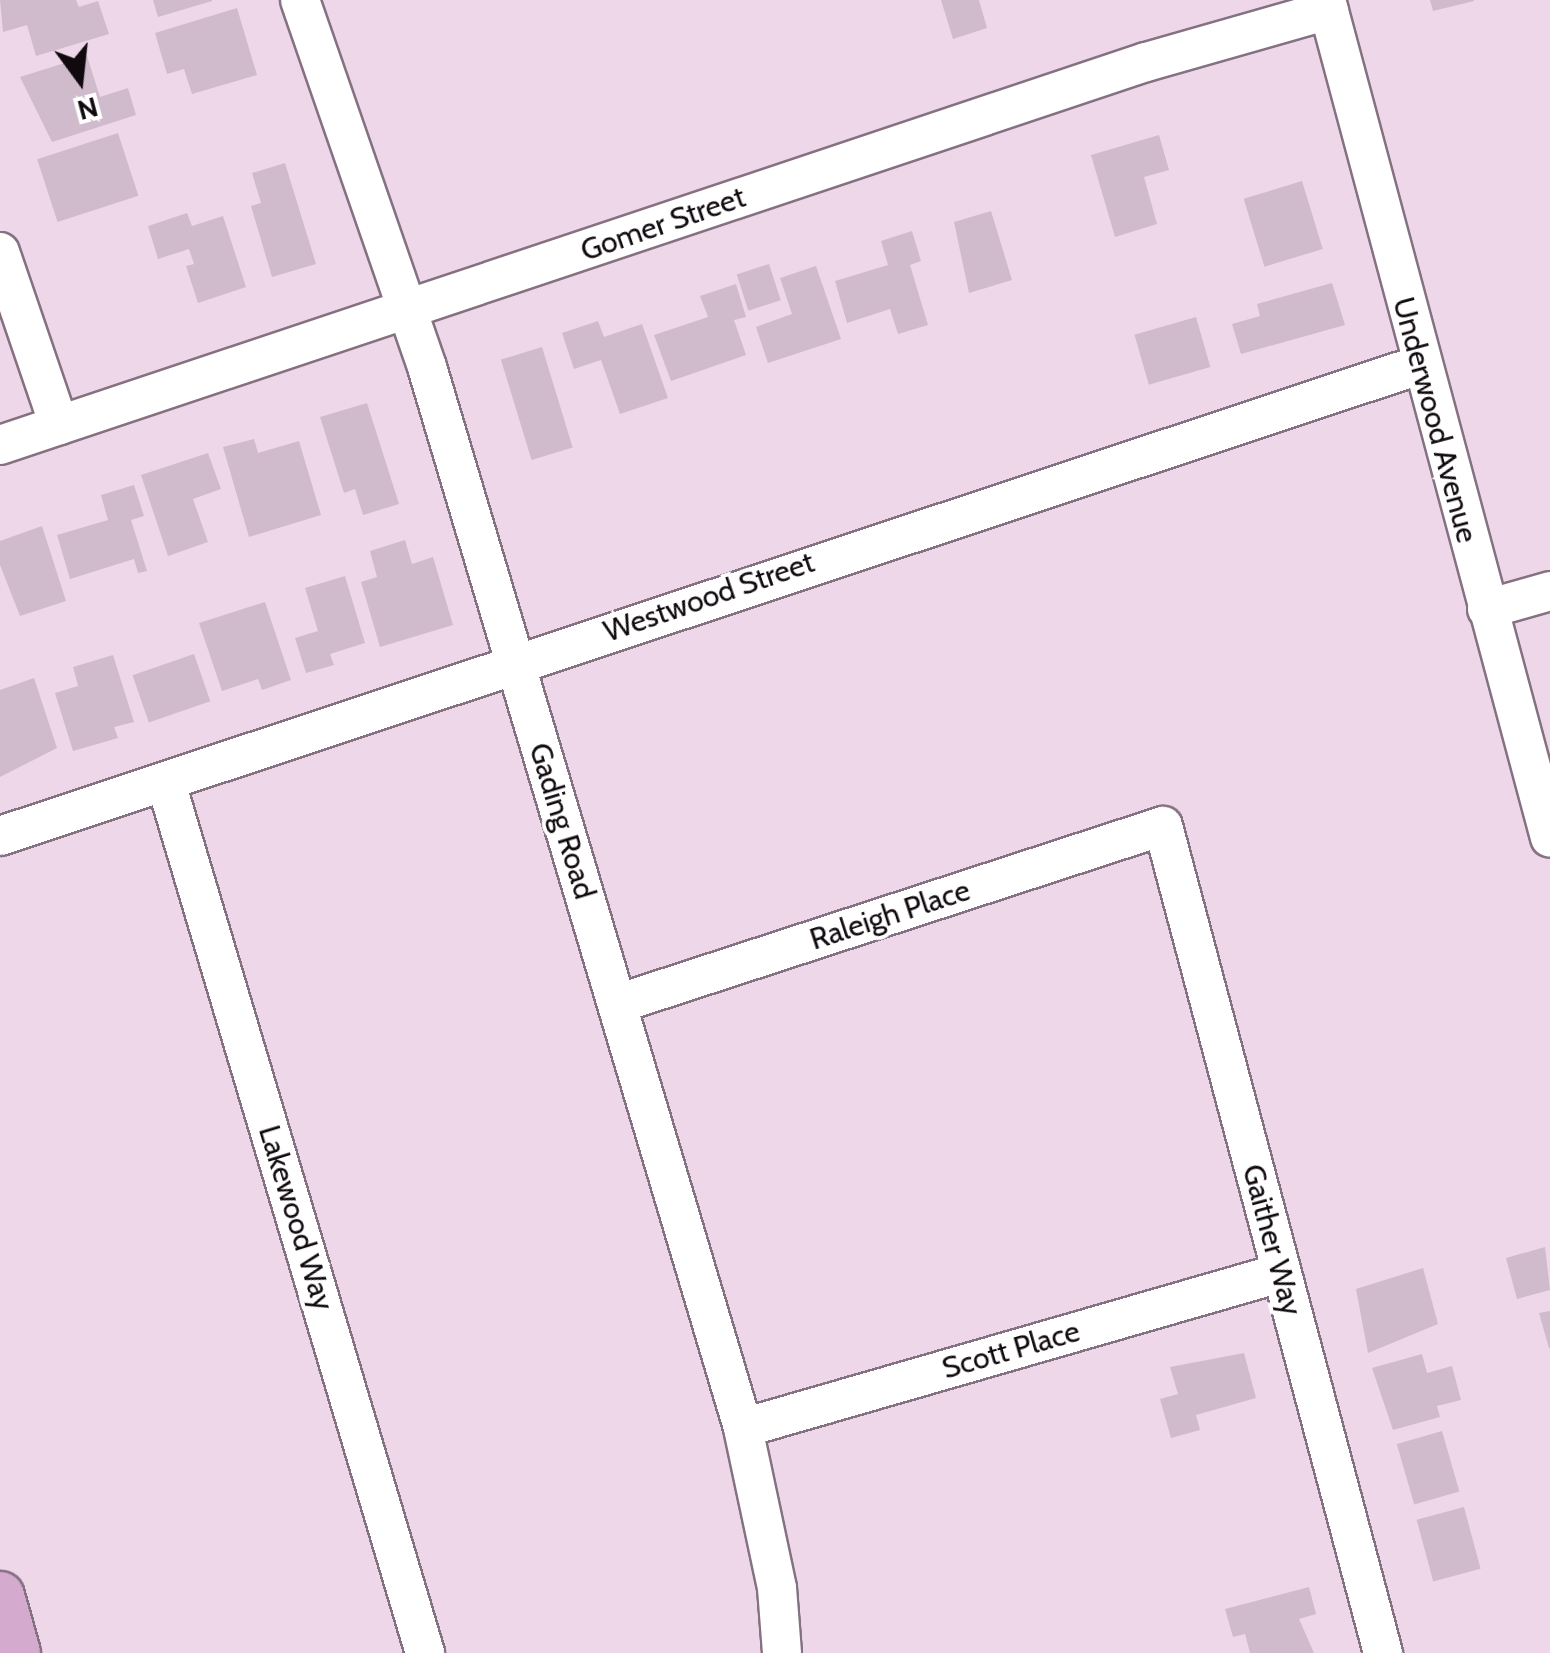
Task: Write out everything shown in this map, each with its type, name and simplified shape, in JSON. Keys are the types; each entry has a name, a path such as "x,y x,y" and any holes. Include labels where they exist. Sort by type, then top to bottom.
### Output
{"main road":[{"path":"0,1596 16,1653"}],"street":[{"name":"Gading Road","path":"300,0 407,310 743,1428 777,1588 782,1653"},
{"name":"Gomer Street","path":"0,445 1327,5"},
{"name":"Underwood Avenue","path":"1327,5 1419,365 1550,838"},
{"path":"0,252 59,426"},
{"name":"Westwood Street","path":"0,836 1419,365"},
{"path":"1487,609 1550,590"},
{"name":"Lakewood Way","path":"166,783 425,1653"},
{"name":"Raleigh Place","path":"617,1004 1163,826"},
{"name":"Gaither Way","path":"1163,826 1383,1653"},
{"name":"Scott Place","path":"743,1428 1280,1273"}],"building":[{"path":"0,0 76,0 79,7 98,1 109,34 36,56 27,25 3,32"},
{"path":"153,0 212,0 212,1 158,17"},
{"path":"941,0 979,0 987,28 953,39"},
{"path":"1430,0 1474,0 1474,1 1433,11"},
{"path":"237,8 257,75 192,94 184,69 167,74 155,33"},
{"path":"87,56 100,97 128,88 136,115 52,142 20,77"},
{"path":"118,133 138,196 58,222 37,159"},
{"path":"1159,135 1169,170 1144,177 1157,224 1115,237 1091,155"},
{"path":"285,163 316,264 272,277 251,206 261,203 252,173"},
{"path":"1302,181 1323,249 1264,267 1244,199"},
{"path":"991,211 1012,280 969,293 954,222"},
{"path":"187,213 192,226 223,216 246,287 198,303 186,266 194,264 189,249 158,259 148,226"},
{"path":"912,231 921,261 910,265 928,325 898,334 890,309 847,323 835,281 888,265 881,241"},
{"path":"769,264 781,300 748,311 737,275"},
{"path":"816,266 841,339 768,363 756,327 792,314 780,278"},
{"path":"1332,283 1345,325 1241,354 1232,324 1260,316 1257,304"},
{"path":"736,284 746,317 734,320 746,355 671,381 654,335 708,317 700,296"},
{"path":"1196,317 1210,367 1149,385 1134,335"},
{"path":"598,321 604,337 642,324 668,398 620,414 601,360 574,369 562,333"},
{"path":"542,347 573,447 532,460 501,360"},
{"path":"367,403 399,504 363,515 355,489 344,493 320,417"},
{"path":"254,439 258,453 299,441 321,515 249,537 223,447"},
{"path":"208,453 221,489 193,499 208,542 168,556 141,475"},
{"path":"134,485 144,516 131,520 147,571 138,573 134,559 70,579 57,535 108,520 101,495"},
{"path":"42,526 66,601 20,616 0,565 0,541"},
{"path":"405,540 412,564 433,557 453,625 380,647 361,582 377,577 370,551"},
{"path":"345,576 365,643 330,654 334,665 306,673 295,638 318,631 305,588"},
{"path":"265,602 291,680 262,690 258,679 222,691 199,623"},
{"path":"194,654 210,701 149,722 133,675"},
{"path":"113,655 134,722 114,727 118,738 73,751 55,693 78,686 73,667"},
{"path":"34,678 57,748 0,777 0,690"},
{"path":"1545,1247 1550,1290 1517,1299 1506,1258"},
{"path":"1423,1268 1438,1324 1368,1353 1356,1289"},
{"path":"1550,1311 1550,1348 1549,1348 1539,1313"},
{"path":"1244,1353 1256,1398 1196,1415 1200,1430 1171,1438 1160,1399 1178,1394 1170,1367"},
{"path":"1422,1354 1427,1373 1452,1366 1461,1400 1437,1406 1440,1417 1393,1430 1372,1368"},
{"path":"1442,1431 1459,1492 1414,1505 1397,1444"},
{"path":"1464,1507 1481,1569 1433,1582 1417,1520"},
{"path":"1309,1587 1316,1614 1299,1619 1314,1653 1250,1653 1245,1634 1233,1637 1225,1609"}]}
